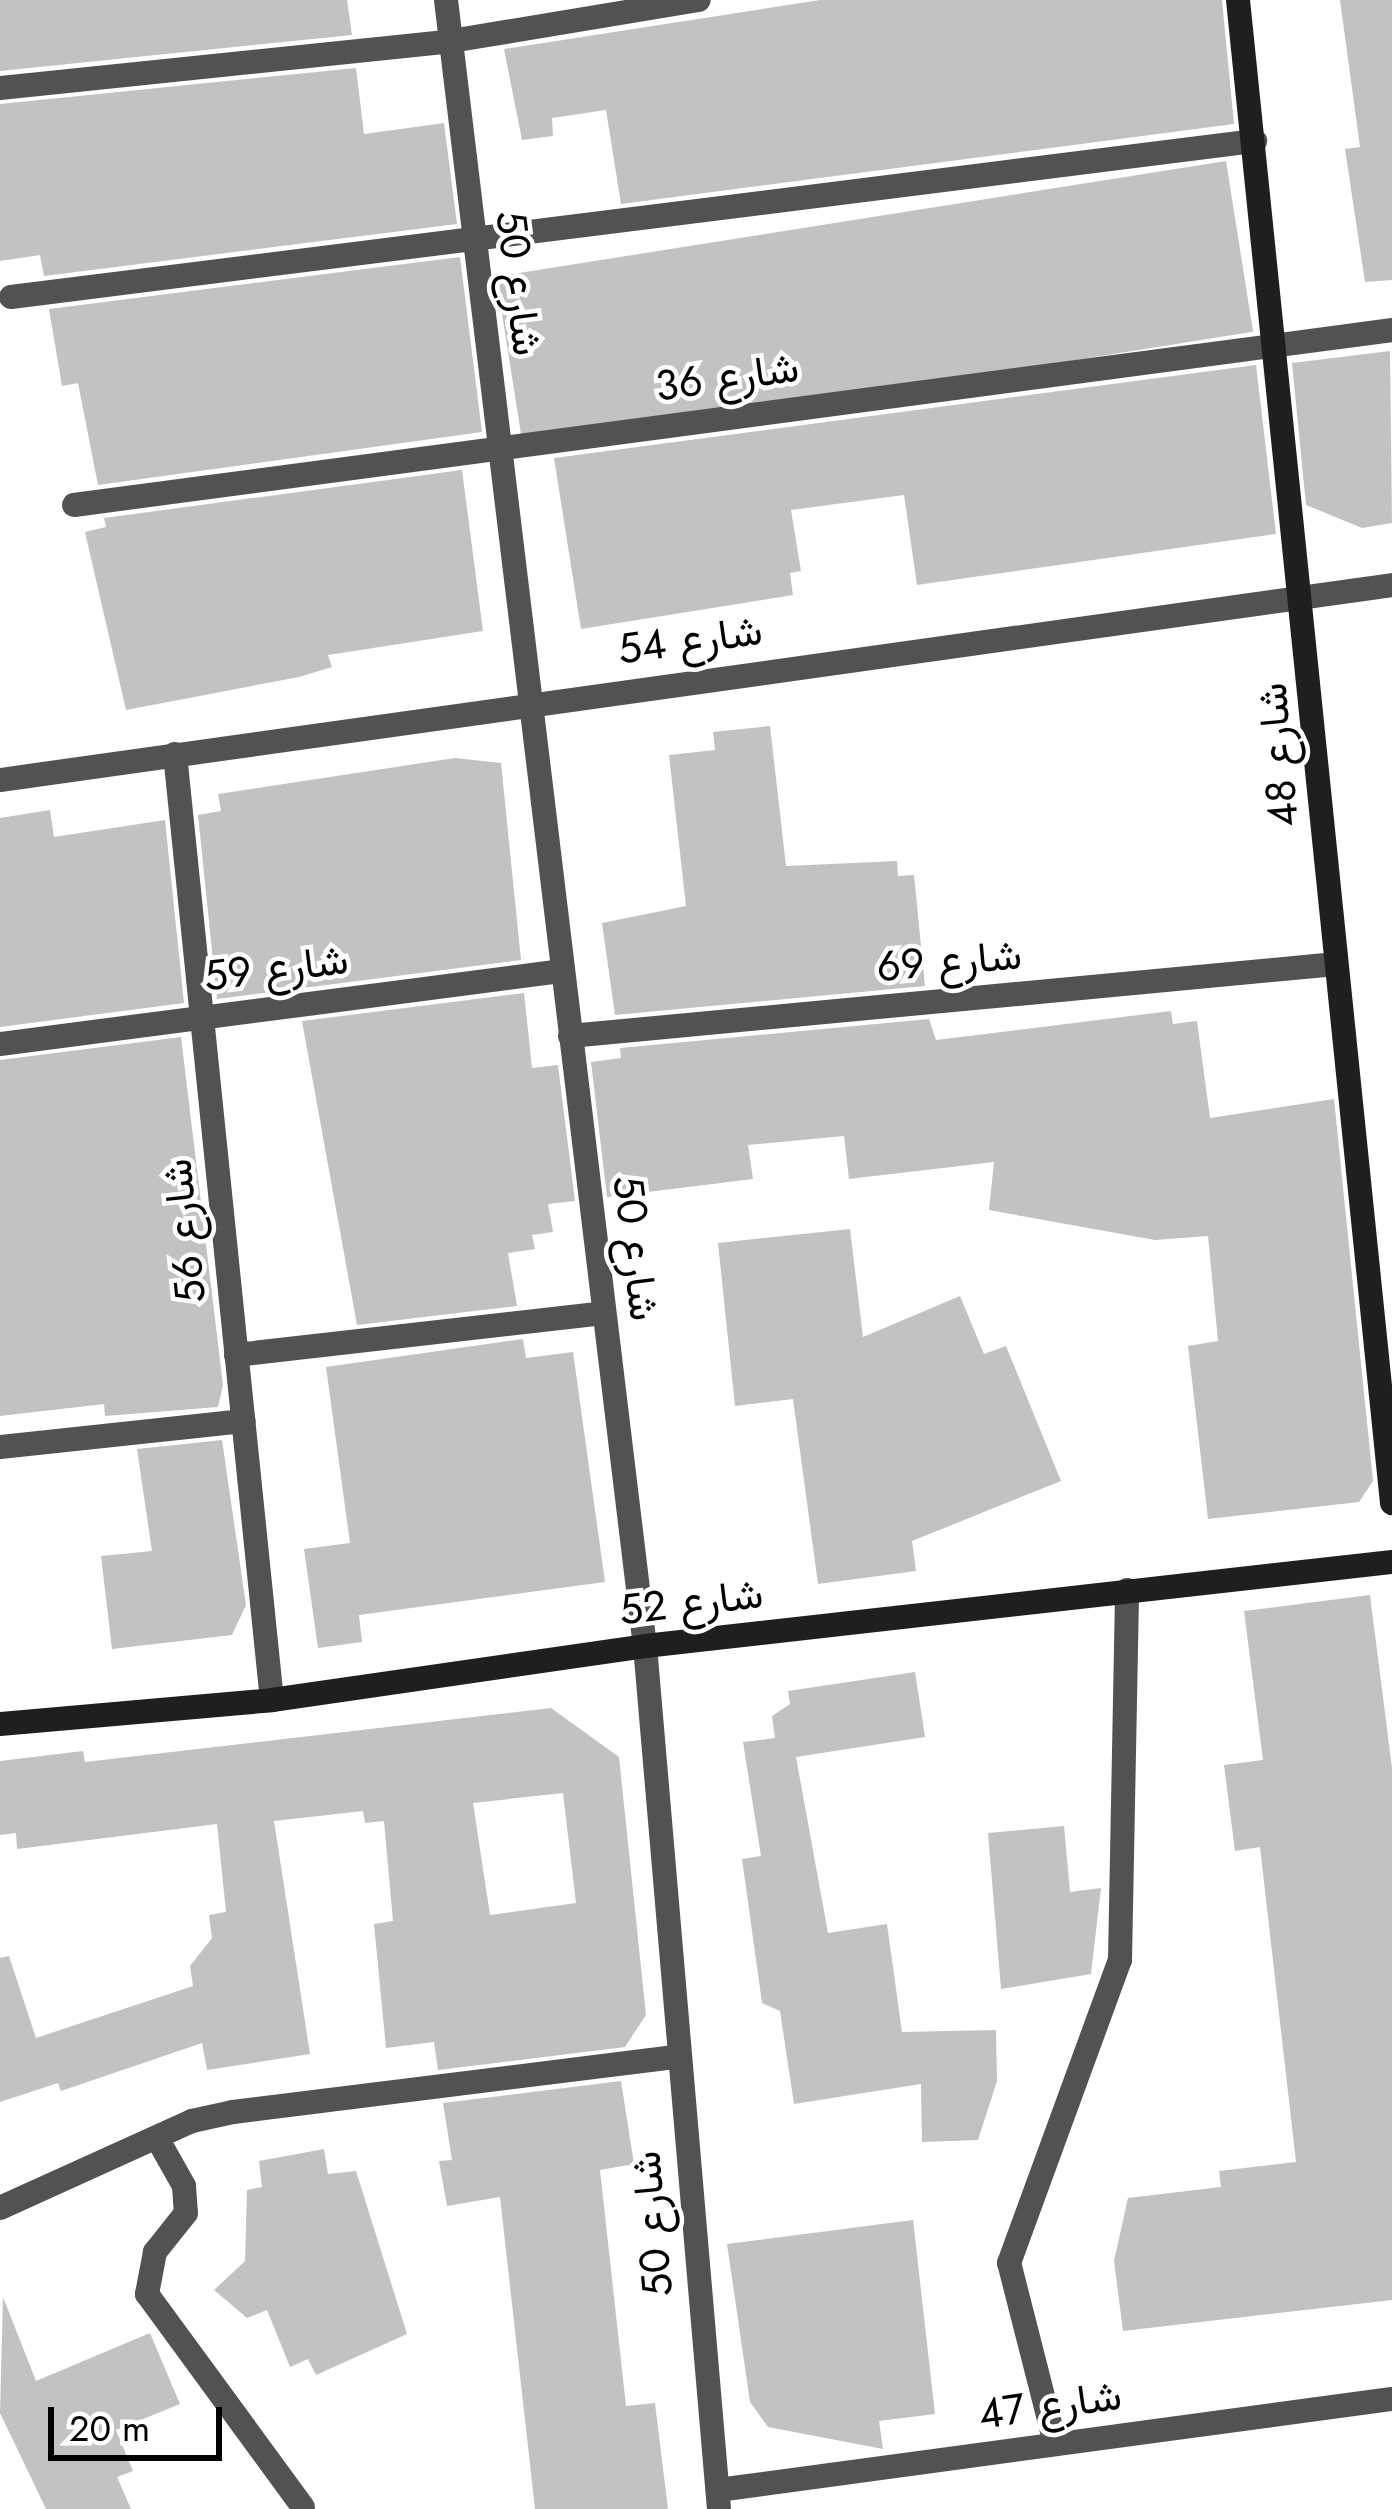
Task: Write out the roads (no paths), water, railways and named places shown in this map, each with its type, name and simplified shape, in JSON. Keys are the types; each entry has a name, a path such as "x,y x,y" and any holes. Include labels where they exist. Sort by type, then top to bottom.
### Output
{"street":[{"name":"شارع 50","path":"446,0 526,701 645,1646 718,2499"},
{"path":"0,88 451,41 699,0"},
{"name":"شارع 48","path":"1238,0 1304,597 1336,964 1381,1297 1392,1503"},
{"path":"11,297 474,234 1255,141"},
{"name":"شارع 36","path":"74,505 1392,330"},
{"name":"شارع 54","path":"0,780 526,701 1392,585"},
{"name":"شارع 56","path":"175,754 272,1700"},
{"name":"شارع 69","path":"569,1036 1336,964"},
{"name":"شارع 59","path":"0,1044 562,971"},
{"path":"236,1355 604,1313"},
{"path":"0,1447 244,1421"},
{"name":"شارع 52","path":"0,1724 272,1700 645,1646 1392,1562"},
{"path":"1055,2443 1009,2263 1120,1960 1127,1590"},
{"path":"0,2208 157,2138 233,2112 677,2057"},
{"path":"157,2138 184,2186 186,2213 155,2252 147,2294 302,2507"},
{"name":"شارع 47","path":"718,2499 1055,2443 1392,2399"}]}
